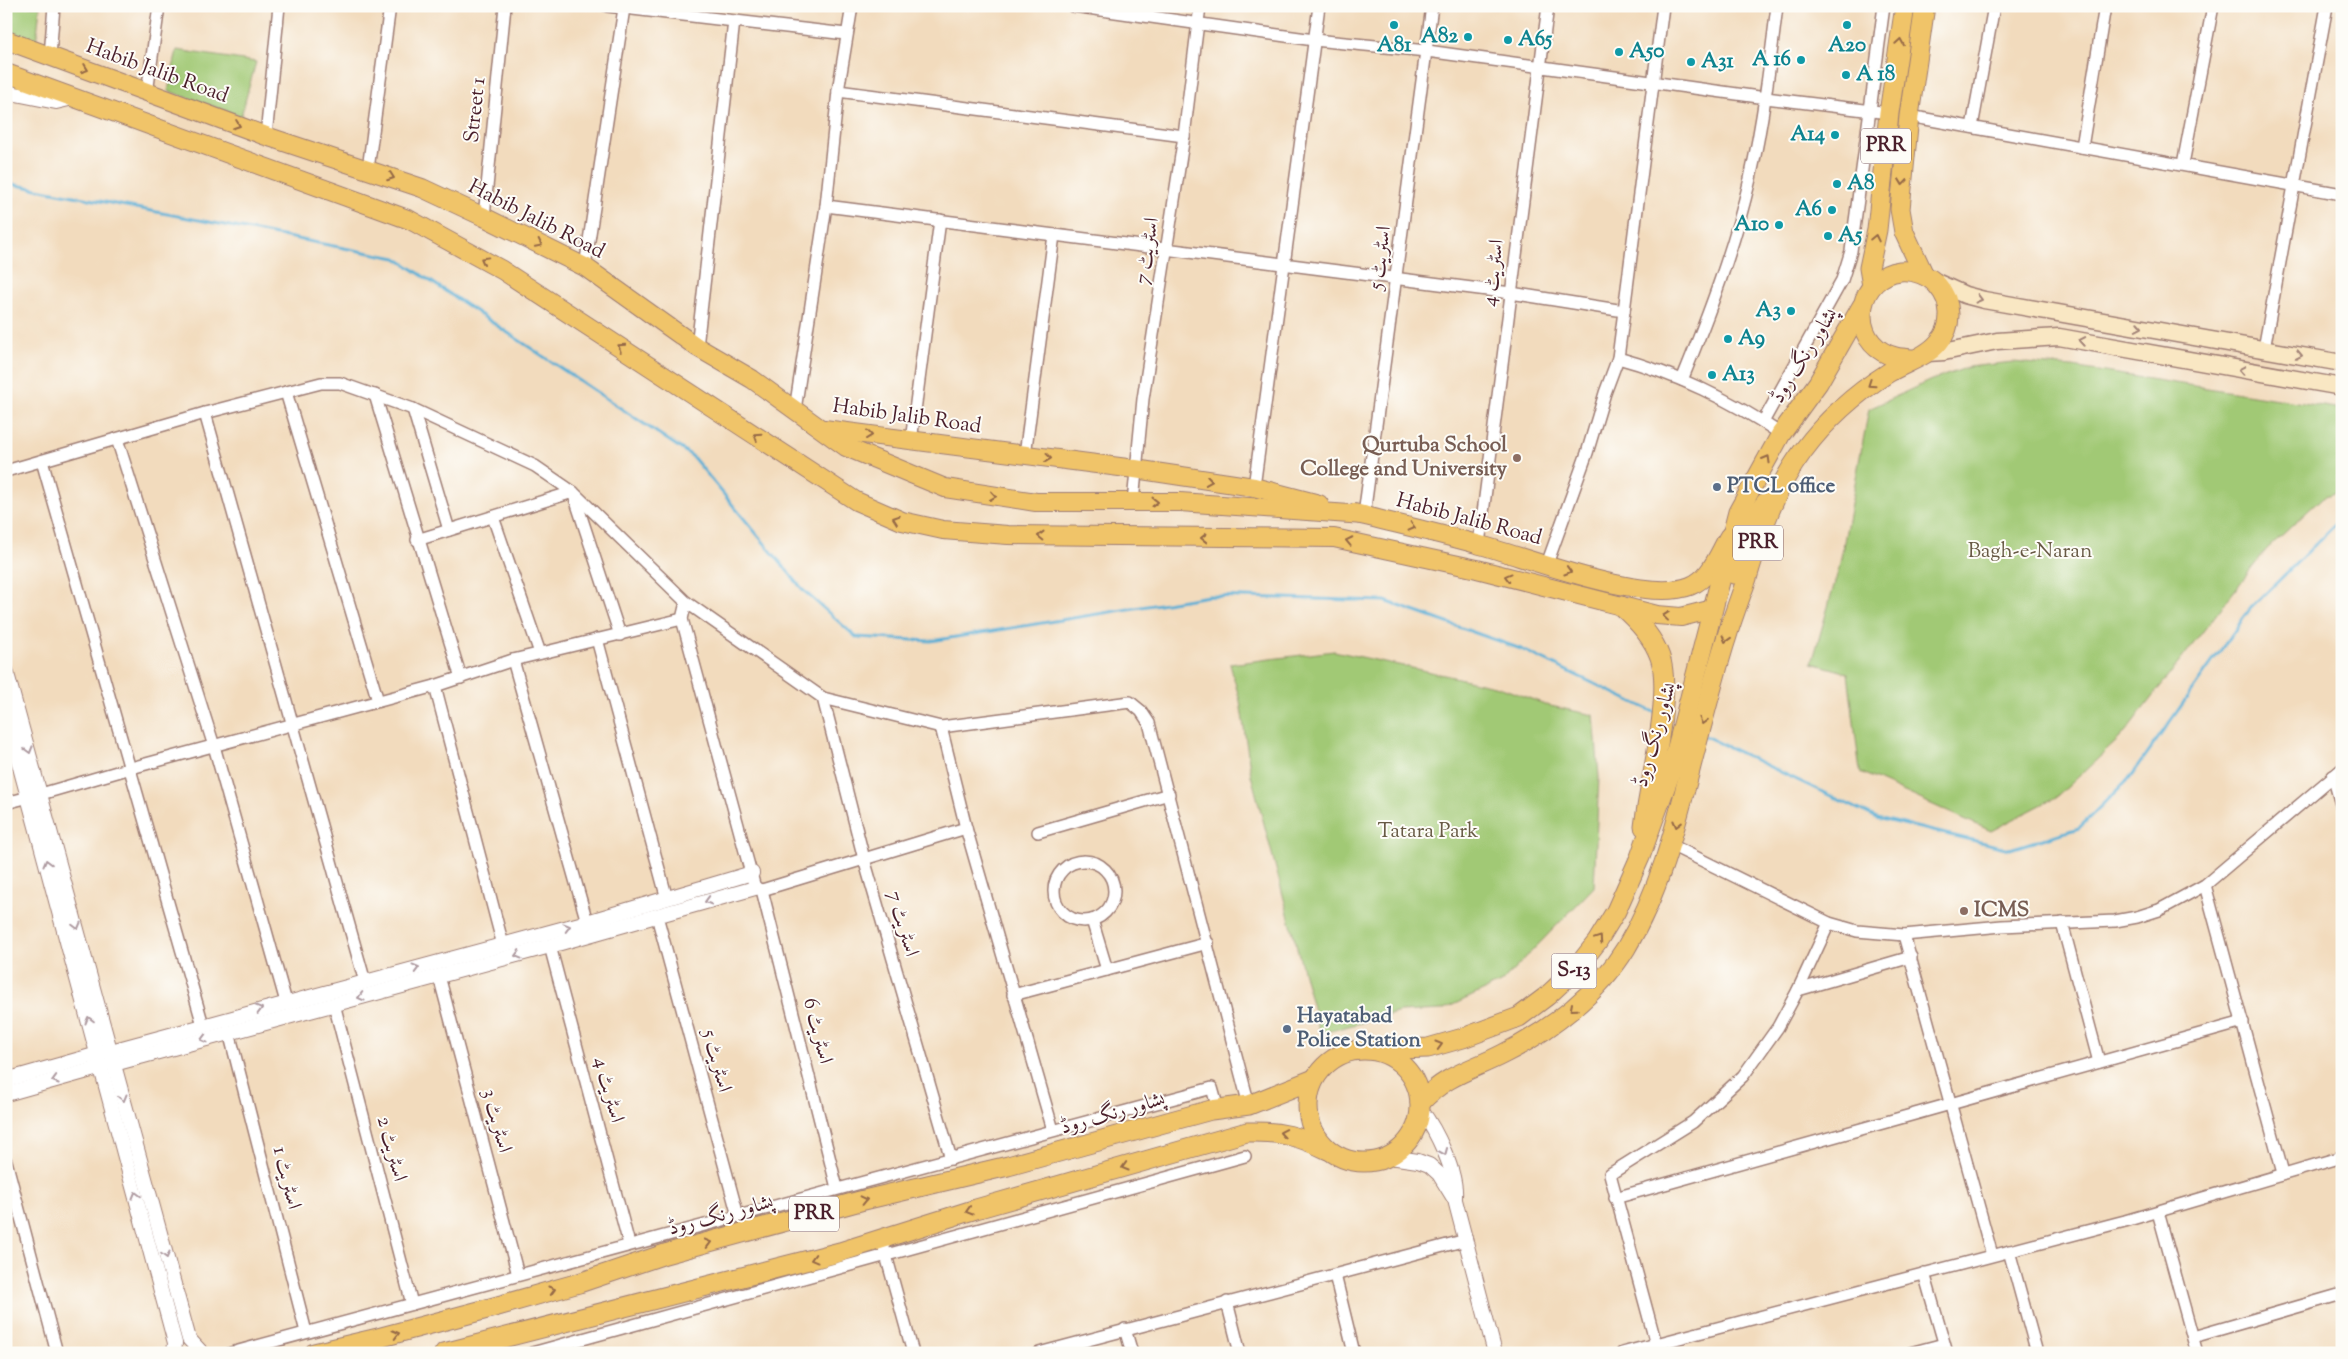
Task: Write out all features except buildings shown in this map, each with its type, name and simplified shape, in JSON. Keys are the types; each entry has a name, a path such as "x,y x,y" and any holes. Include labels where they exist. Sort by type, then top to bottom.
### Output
{"highway":[{"name":"PRR","path":"1872,286 1869,268 1877,230 1880,111 1905,6"},
{"name":"PRR","path":"1925,6 1909,116 1900,209 1904,232 1929,278"},
{"path":"1902,271 1929,278 1947,300 1948,323 1939,343 1920,356 1897,358 1877,348 1864,329 1862,306 1872,286 1881,278 1902,271"},
{"name":"پشاور رنگ روڈ","path":"1421,1106 1436,1087 1454,1076 1502,1055 1546,1029 1589,994 1625,950 1640,922 1672,845 1671,771 1731,533 1745,498 1781,434 1822,376 1862,306"},
{"name":"پشاور رنگ روڈ","path":"1373,1050 1428,1048 1463,1038 1519,1017 1547,996 1574,971 1597,942 1616,912 1640,857 1671,771 1716,673 1755,550 1782,484 1803,450 1832,417 1867,387 1920,356"},
{"path":"1713,608 1723,602 1730,592 1743,540 1749,527 1759,510 1782,484"},
{"path":"1621,606 1642,626 1661,659 1671,771"},
{"path":"1373,1050 1385,1054 1406,1068 1416,1084 1421,1106 1418,1121 1411,1137 1400,1151 1390,1157 1374,1162 1358,1162 1342,1158 1328,1150 1318,1138 1311,1125 1308,1109 1309,1094 1314,1079 1322,1068 1333,1059 1345,1053 1373,1050"},
{"name":"پشاور رنگ روڈ","path":"314,1353 487,1309 579,1283 665,1254 860,1201 1008,1166 1218,1109 1249,1105 1314,1079"},
{"name":"PRR","path":"449,1352 659,1300 840,1252 884,1247 976,1209 1247,1132 1273,1132 1294,1135 1328,1150"}],"main road":[{"name":"Habib Jalib Road","path":"6,40 266,136 422,188 484,217 586,267 697,347 752,379 821,429 1136,469 1254,487 1479,544 1621,585 1659,591 1690,586 1704,578 1731,533"},
{"path":"6,73 410,220 502,270 856,502 902,521 944,530 1008,535 1334,538 1477,569 1657,615 1681,617 1713,608"},
{"path":"1929,278 1965,295 1984,300 2342,363"},
{"path":"1920,356 1990,342 2059,337 2342,388"},
{"path":"821,429 846,447 863,456 945,488 1036,502 1180,502 1364,515"},
{"path":"1314,512 1316,538"}],"street":[{"path":"50,56 54,6"},
{"path":"147,93 159,6"},
{"path":"266,136 279,6"},
{"path":"368,169 390,6"},
{"name":"Street 1","path":"484,217 505,6"},
{"path":"607,6 846,34"},
{"path":"796,410 826,206 838,91 852,6"},
{"path":"1073,6 1314,40 1427,51 1766,98 1880,111"},
{"name":"اسٹریٹ 7","path":"1134,502 1142,399 1184,136 1200,6"},
{"path":"1254,487 1319,6"},
{"name":"اسٹریٹ 5","path":"1364,515 1397,280 1432,6"},
{"name":"اسٹریٹ 4","path":"1479,544 1548,6"},
{"path":"1547,564 1587,453 1605,393 1618,358 1663,6"},
{"path":"1682,380 1731,250 1750,179 1766,98 1777,6"},
{"path":"1763,422 1842,280 1851,251 1880,111 1884,6"},
{"path":"1972,126 1994,6"},
{"path":"2082,148 2105,6"},
{"path":"2183,164 2212,6"},
{"path":"2264,349 2327,6"},
{"path":"586,267 624,8"},
{"path":"697,347 734,21"},
{"path":"838,91 1184,136"},
{"path":"6,92 56,102 73,98"},
{"path":"1909,116 1972,126 2082,148 2183,164 2294,187 2342,194"},
{"path":"826,206 1510,294 1624,311"},
{"path":"911,441 940,220"},
{"path":"1025,456 1054,235"},
{"path":"1618,358 1650,367 1682,380 1763,422 1781,434"},
{"path":"6,471 205,413 321,383 340,383 413,410 535,466 573,492 686,602 823,698 941,727 1103,704 1130,702 1142,711 1149,723 1249,1105"},
{"path":"286,392 378,700"},
{"path":"375,395 417,540 461,678"},
{"path":"413,410 449,530"},
{"path":"205,413 365,982"},
{"path":"117,439 214,746 286,1002"},
{"path":"42,460 203,1025"},
{"path":"417,540 573,492"},
{"path":"573,492 620,636"},
{"path":"493,516 540,653"},
{"path":"6,803 435,686 513,660 620,636 682,619 686,602"},
{"name":"اسٹریٹ 6","path":"682,619 758,889 838,1188"},
{"path":"597,640 667,899"},
{"path":"513,660 587,922"},
{"path":"6,670 11,717 35,796 106,1059 189,1339 202,1353"},
{"path":"435,686 503,945"},
{"name":"اسٹریٹ 7","path":"823,698 864,859 951,1160"},
{"path":"941,727 966,828 1053,1130"},
{"path":"1672,845 1828,922 1857,931 1904,935 2062,923 2115,921 2136,917 2174,903 2205,885 2337,772"},
{"path":"2337,772 2342,808"},
{"path":"1038,832 1169,794"},
{"path":"6,1094 203,1025 286,1002 365,982 479,958 550,946 864,859 966,828"},
{"path":"1092,862 1101,866 1113,882 1112,901 1100,916 1092,920 1081,921 1063,913 1057,905 1054,885 1064,868 1073,863 1092,862"},
{"path":"7,1076 106,1059 229,1032 439,976 503,945 752,873"},
{"path":"2205,885 2283,1173"},
{"name":"اسٹریٹ 5","path":"657,916 738,1216"},
{"path":"1092,920 1108,970"},
{"path":"1656,1344 1610,1174 1693,1122 1744,1076 1778,1027 1798,990 1828,922"},
{"path":"2062,923 2099,1062"},
{"path":"1904,935 1992,1255"},
{"path":"1013,995 1208,943"},
{"name":"اسٹریٹ 4","path":"550,946 629,1244"},
{"path":"1798,990 1910,958"},
{"name":"اسٹریٹ 3","path":"439,976 518,1275"},
{"name":"اسٹریٹ 2","path":"334,1004 412,1304"},
{"path":"1616,1198 2243,1022"},
{"name":"اسٹریٹ 1","path":"229,1032 306,1332"},
{"path":"106,1059 175,1344 174,1353"},
{"path":"230,1353 838,1188 951,1160 1053,1130 1212,1088 1218,1109"},
{"path":"1421,1106 1449,1165 1456,1187 1455,1200"},
{"path":"532,1353 884,1247 1245,1156"},
{"path":"1390,1157 1418,1161 1429,1165 1439,1174 1455,1200 1495,1353"},
{"path":"1622,1353 2158,1212 2283,1173 2342,1157"},
{"path":"6,1161 57,1353"},
{"path":"2158,1212 2197,1353"},
{"path":"1039,1353 1466,1240"},
{"path":"884,1247 913,1353"},
{"path":"2009,1251 2036,1353"},
{"path":"1910,1353 1945,1348 1924,1273"},
{"path":"1335,1275 1354,1353"},
{"path":"2192,1337 2342,1294"},
{"path":"1228,1302 1240,1353"},
{"path":"1125,1329 1132,1353"}],"green space":[{"path":"6,6 40,6 36,45 6,37"},
{"path":"177,50 256,62 241,116 168,91"},
{"name":"Bagh-e-Naran","path":"2013,362 2072,367 2342,409 2342,490 2323,497 2266,550 2122,736 2058,796 1991,831 1860,772 1848,673 1812,663 1839,568 1869,409 1929,381 1969,367"},
{"name":"Tatara Park","path":"1334,651 1499,687 1550,706 1594,715 1599,777 1594,887 1502,982 1442,1010 1400,1012 1320,1034 1251,775 1240,701 1230,664"}],"waterway":[{"path":"6,183 396,258 692,456 804,591 856,637 931,641 1209,596 1385,601 1521,649 1656,713"},
{"path":"1705,736 1877,818 2010,849 2079,828 2132,775 2250,609 2336,524 2342,522"}],"place":[{"name":"A81","path":"1394,25"},
{"name":"A20","path":"1847,25"},
{"name":"A82","path":"1468,37"},
{"name":"A65","path":"1508,40"},
{"name":"A50","path":"1619,52"},
{"name":"A 16","path":"1801,60"},
{"name":"A31","path":"1691,62"},
{"name":"A 18","path":"1846,75"},
{"name":"A14","path":"1835,135"},
{"name":"A8","path":"1837,184"},
{"name":"A6","path":"1832,210"},
{"name":"A10","path":"1779,225"},
{"name":"A5","path":"1828,236"},
{"name":"A3","path":"1791,311"},
{"name":"A9","path":"1728,339"},
{"name":"A13","path":"1712,375"},
{"name":"Qurtuba School College and University","path":"1517,458"},
{"name":"PTCL office","path":"1717,487"},
{"name":"ICMS","path":"1964,911"},
{"name":"Hayatabad Police Station","path":"1287,1029"}]}
